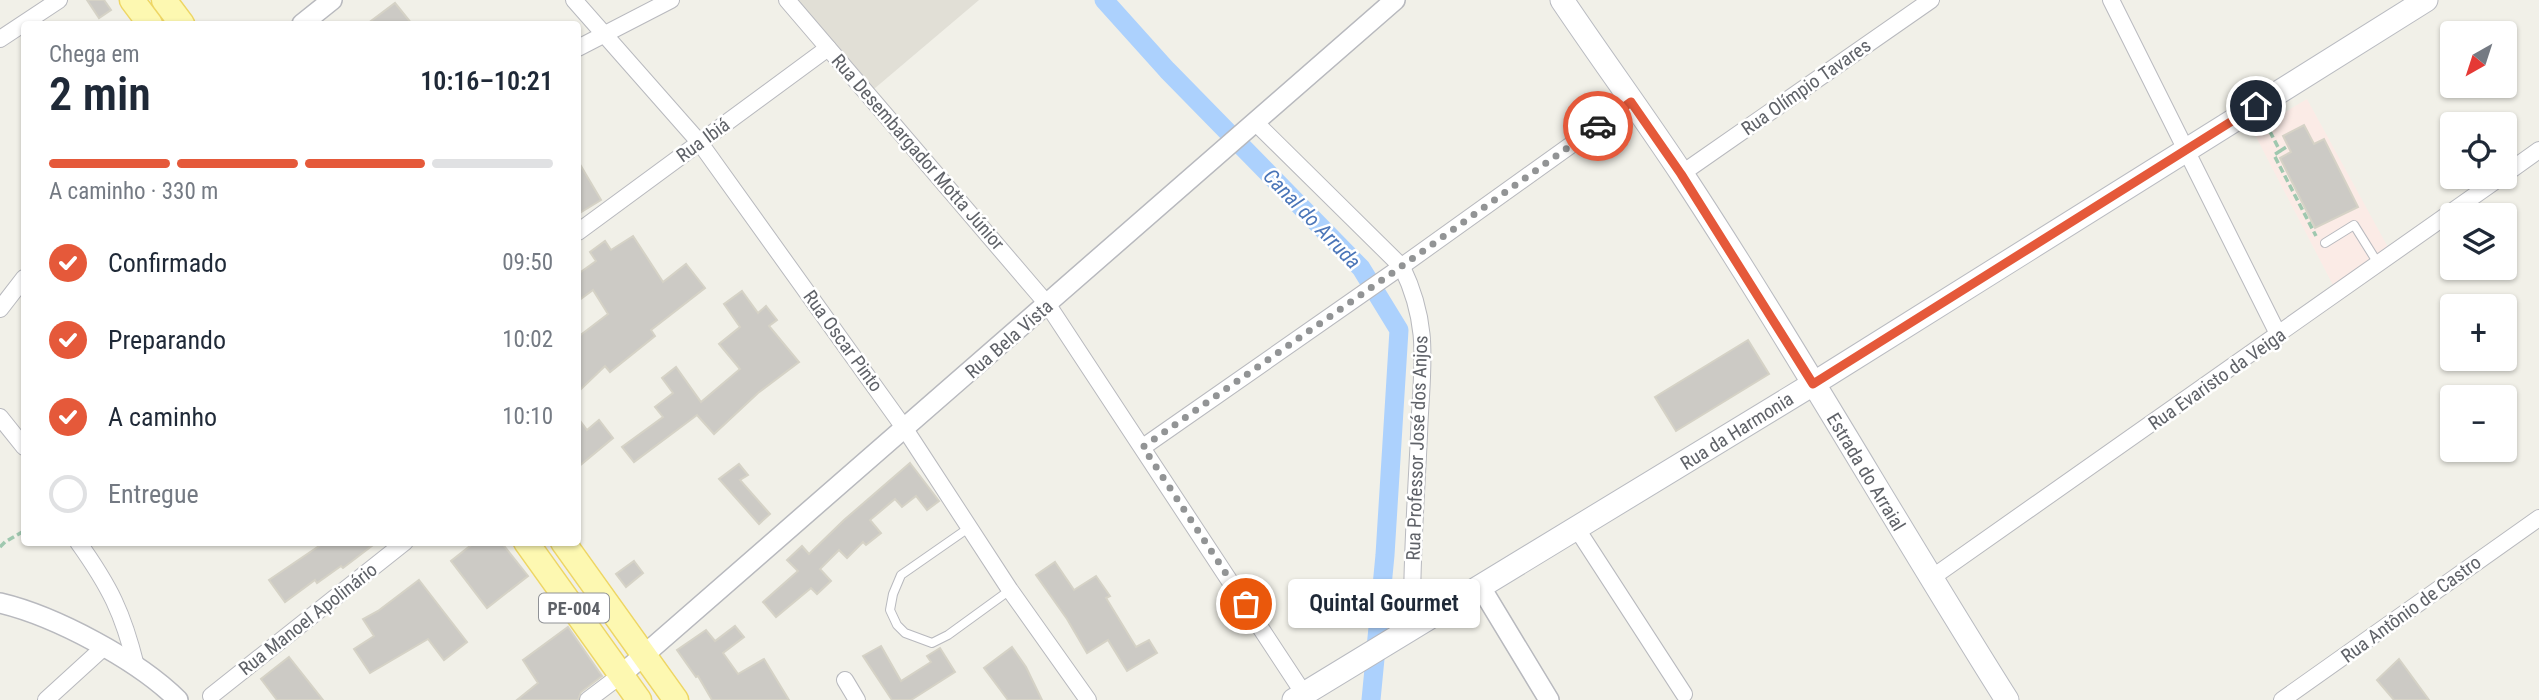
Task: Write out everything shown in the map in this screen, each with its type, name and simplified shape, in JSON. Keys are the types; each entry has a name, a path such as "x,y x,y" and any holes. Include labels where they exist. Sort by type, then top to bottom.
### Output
{"main road":[{"path":"132,0 148,21"},
{"path":"164,0 180,21"},
{"name":"Estrada do Arraial","path":"1562,0 1681,174 2007,700"},
{"name":"Rua da Harmonia","path":"1299,697 1813,384 2426,0"},
{"name":"PE-004","path":"529,546 639,700"},
{"name":"PE-004","path":"566,546 676,700"}],"street":[{"path":"27,21 59,0"},
{"path":"307,21 332,0"},
{"name":"Rua Oscar Pinto","path":"574,0 700,143 905,429 1010,590 1088,700"},
{"path":"581,46 671,0"},
{"name":"Rua Desembargador Motta Júnior","path":"787,0 1048,305 1143,447 1299,697"},
{"name":"Rua Bela Vista","path":"621,675 1395,0"},
{"name":"Rua Olímpio Tavares","path":"1681,174 1931,0"},
{"path":"2111,0 2279,335"},
{"path":"0,39 21,25"},
{"name":"Rua Ibiá","path":"581,230 828,48"},
{"path":"1143,447 1399,269 1631,102"},
{"name":"Rua Professor José dos Anjos","path":"1250,126 1399,269 1411,286 1422,324 1424,370 1411,582 1412,629"},
{"name":"Rua Evaristo da Veiga","path":"2517,166 2539,150"},
{"name":"Rua Evaristo da Veiga","path":"1930,579 2485,189"},
{"path":"0,309 21,282"},
{"path":"0,417 21,443"},
{"name":"Rua Antônio de Castro","path":"2282,700 2539,518"},
{"path":"1577,529 1684,694"},
{"path":"81,546 99,571 116,603 127,627 136,666"},
{"name":"Rua Manoel Apolinário","path":"211,696 400,546"},
{"path":"1480,586 1549,700"},
{"path":"0,603 30,610 136,666 173,698"},
{"path":"46,700 103,648"},
{"path":"588,700 621,675"},
{"path":"845,680 857,700"}],"lane":[{"path":"2325,243 2354,225 2379,265"},
{"path":"970,527 901,575 892,594 890,610 897,625 905,632 932,643 948,635 1010,590"}],"path":[{"path":"2256,106 2280,151"},
{"path":"2288,146 2274,155 2321,246 2325,243"},
{"path":"0,547 21,533"}],"shaded area":[{"path":"787,0 979,0 868,94"},
{"path":"2307,99 2390,251 2335,289 2253,131"}],"building":[{"path":"87,0 104,0 111,10 99,18"},
{"path":"395,3 410,21 371,21"},
{"path":"2304,125 2314,144 2324,139 2358,207 2315,228 2280,158 2291,152 2283,136"},
{"path":"581,166 601,200 581,212"},
{"path":"633,236 663,282 686,264 705,288 651,330 655,336 610,372 605,366 581,389 581,335 608,314 593,290 581,299 581,272 596,261 590,252 605,241 611,250"},
{"path":"742,291 758,313 766,306 777,320 769,326 799,362 758,393 714,434 697,415 634,462 622,447 663,417 655,407 673,393 662,378 676,367 701,402 740,369 719,344 740,327 724,304"},
{"path":"1748,340 1769,374 1676,431 1655,397"},
{"path":"599,420 613,438 581,465 581,422 587,430"},
{"path":"910,463 939,501 927,510 916,496 902,507 895,499 870,520 881,533 866,545 863,542 847,558 839,550 820,569 831,581 817,594 811,588 776,617 763,602 798,571 787,560 802,546 809,554"},
{"path":"739,464 748,475 740,480 770,514 759,524 719,479"},
{"path":"319,546 372,546 343,568 341,566 317,583 315,580 285,602 269,580"},
{"path":"470,546 504,546 528,576 487,608 451,561"},
{"path":"634,561 643,573 626,587 616,574"},
{"path":"1055,562 1074,590 1096,576 1110,596 1106,598 1136,647 1149,640 1157,653 1127,671 1108,640 1087,653 1036,575"},
{"path":"419,580 467,642 444,660 428,639 370,673 354,649 374,636 363,619"},
{"path":"735,626 744,637 723,653 738,674 764,659 789,700 712,700 698,676 696,677 677,650 706,630 715,641"},
{"path":"568,627 602,676 581,692 578,700 517,700 538,683 523,660"},
{"path":"881,646 901,681 931,662 927,656 940,648 955,672 911,700 892,700 863,656"},
{"path":"1012,647 1026,667 1042,700 1008,700 984,668"},
{"path":"289,657 323,700 277,700 261,679"},
{"path":"2399,659 2429,700 2394,700 2377,680"}],"waterway":[{"name":"Canal do Arruda","path":"1104,0 1167,70 1361,268 1399,330 1385,555 1371,700"}],"way so far":[{"path":"1246,604 1143,447 1598,126"}],"place":[{"name":"Quintal Gourmet","path":"1246,604"}],"route":[{"path":"1598,126 1631,102 1681,174 1813,384 2256,106"}]}
